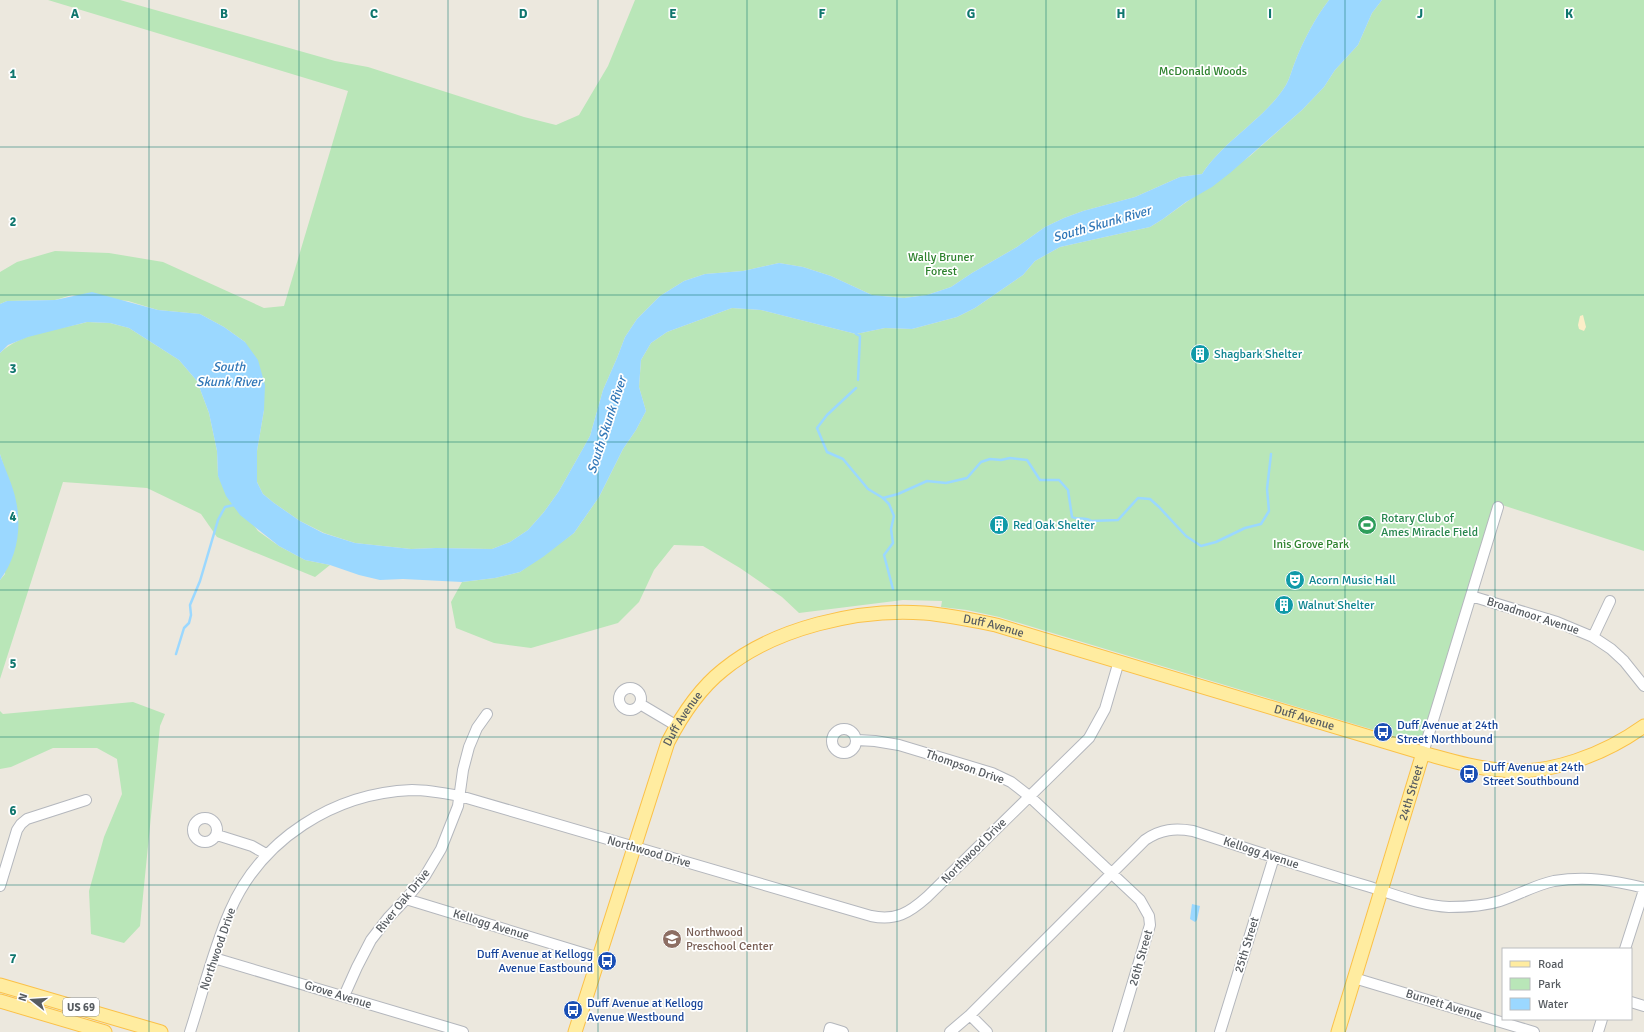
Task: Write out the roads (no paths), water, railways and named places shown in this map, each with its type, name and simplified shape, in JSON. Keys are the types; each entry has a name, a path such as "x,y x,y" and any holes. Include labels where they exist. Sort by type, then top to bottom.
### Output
{"main road":[{"name":"Duff Avenue","path":"575,1032 668,742 677,726 697,696 722,670 737,659 768,642 793,632 833,620 884,614 923,613 959,617 996,625 1423,752 1502,771 1534,769 1578,760 1605,750 1627,739 1644,726"},
{"name":"24th Street","path":"1338,1032 1423,752"},
{"name":"US 69","path":"0,985 161,1032"},
{"name":"US 69","path":"0,1001 105,1032"}],"street":[{"name":"24th Street","path":"1423,752 1498,507"},
{"name":"Broadmoor Avenue","path":"1471,596 1557,622 1594,636 1624,661 1644,686"},
{"name":"Broadmoor Avenue","path":"1594,636 1610,602"},
{"name":"Northwood Drive","path":"190,1032 230,910 253,870 266,854 312,818 358,799 382,793 413,790 460,796 634,848 872,916 893,918 906,913 916,907 1089,738 1105,709 1119,661"},
{"path":"640,704 677,726"},
{"name":"River Oak Drive","path":"344,996 371,940 425,876 441,849 458,806 463,770 469,748 477,728 487,714"},
{"name":"Thompson Drive","path":"856,740 875,741 899,745 992,773 1011,782 1029,796 1112,874"},
{"path":"0,886 17,830 21,824 27,819 86,800"},
{"name":"Kellogg Avenue","path":"950,1032 970,1015 1145,840 1155,834 1167,830 1179,829 1193,831 1424,903 1447,907 1463,907 1499,901 1553,881 1598,878 1616,880 1644,889"},
{"path":"217,835 252,846 266,854"},
{"name":"25th Street","path":"1220,1032 1274,857"},
{"name":"26th Street","path":"1112,874 1140,900 1149,916 1150,925 1148,936 1118,1032"},
{"path":"1625,948 1644,889"},
{"name":"Kellogg Avenue","path":"406,900 599,958"},
{"name":"Grove Avenue","path":"214,958 463,1032"},
{"name":"Burnett Avenue","path":"1354,978 1534,1032"},
{"path":"1632,1002 1644,1006"},
{"path":"970,1015 987,1032"},
{"path":"1598,1032 1602,1020"},
{"path":"830,1030 844,1032"}],"water":[{"name":"South Skunk River","path":"1329,0 1382,0 1372,13 1358,45 1335,70 1324,87 1302,110 1212,187 1186,202 1150,227 1060,247 1035,261 1023,275 975,308 957,317 912,329 885,328 856,334 761,310 732,308 667,332 651,343 641,360 639,387 646,411 636,430 623,449 599,497 574,533 543,557 520,572 495,578 462,582 403,579 380,580 359,575 330,565 305,560 279,546 240,515 226,496 218,476 217,451 209,413 197,381 179,360 129,328 110,323 87,322 28,337 8,345 0,353 0,304 7,301 55,300 92,292 158,310 200,314 224,327 245,342 258,360 265,385 264,410 257,451 257,482 263,494 274,503 300,521 323,533 355,543 411,549 492,549 510,542 528,530 544,512 559,491 590,436 603,390 625,337 637,319 660,296 684,281 705,274 743,271 779,263 803,267 831,276 872,295 904,298 927,295 951,287 1017,247 1045,227 1064,218 1083,211 1135,197 1180,177 1202,174 1222,150 1267,109 1286,85 1298,54 1310,30"},
{"path":"0,454 15,495 18,511 18,532 17,542 11,562 0,580"},
{"path":"1192,904 1200,906 1197,920 1195,922 1190,919"}],"waterway":[{"path":"856,332 856,334 860,336 858,380"},
{"path":"856,388 827,415 817,428 827,452 843,459 868,489 883,498 898,494 927,481 946,483 967,478 981,462 990,459 1001,460 1010,458 1027,460 1040,480 1059,480 1068,490 1072,517 1091,521 1118,520 1138,498 1150,499 1186,536 1201,546 1216,542 1245,528 1261,524 1269,511 1267,489 1271,454"},
{"path":"883,498 889,504 894,516 891,529 893,543 884,555 893,589"},
{"path":"176,654 184,628 189,623 191,615 190,605 200,581 218,520 225,507 234,505"}],"place":[{"name":"Shagbark Shelter","path":"1200,354"},
{"name":"Red Oak Shelter","path":"999,525"},
{"name":"Rotary Club of Ames Miracle Field","path":"1367,525"},
{"name":"Acorn Music Hall","path":"1295,580"},
{"name":"Walnut Shelter","path":"1284,605"},
{"name":"Duff Avenue at 24th Street Northbound","path":"1383,732"},
{"name":"Duff Avenue at 24th Street Southbound","path":"1469,774"},
{"name":"Northwood Preschool Center","path":"672,939"},
{"name":"Duff Avenue at Kellogg Avenue Eastbound","path":"607,961"},
{"name":"Duff Avenue at Kellogg Avenue Westbound","path":"573,1010"}],"park label":[{"name":"McDonald Woods","path":"1203,71"},
{"name":"Wally Bruner Forest","path":"941,264"},
{"name":"Inis Grove Park","path":"1311,544"}]}
